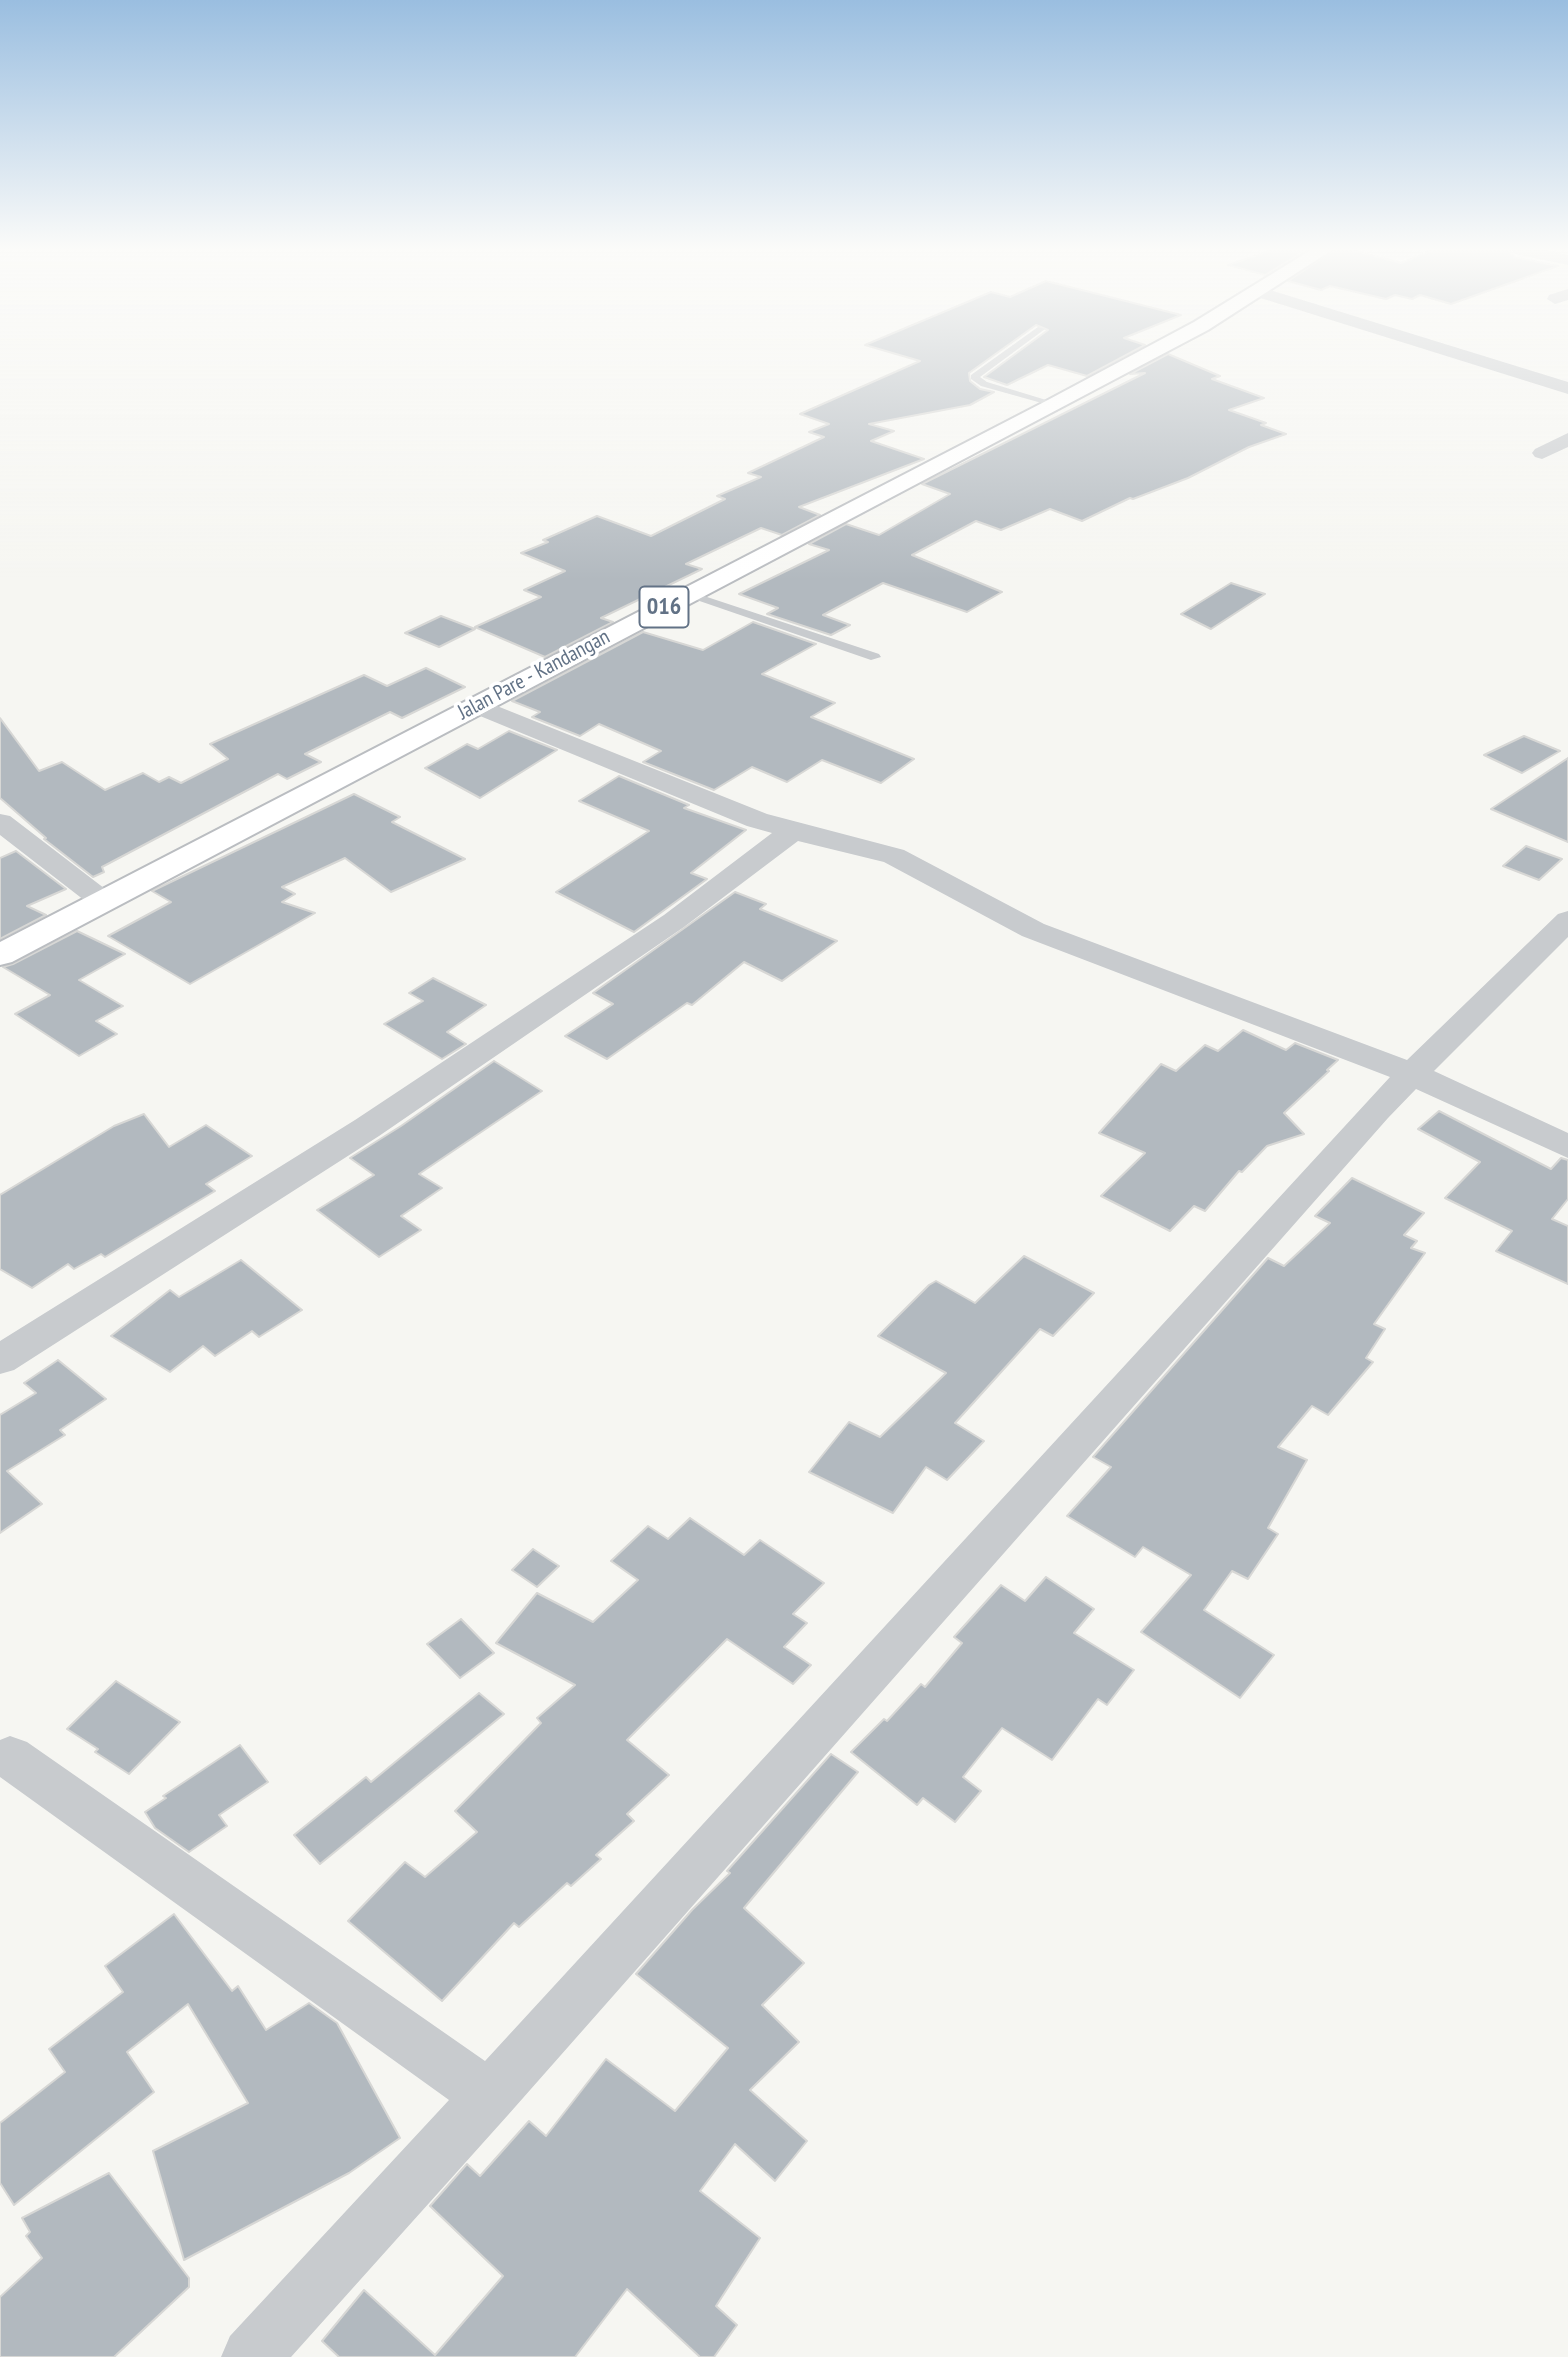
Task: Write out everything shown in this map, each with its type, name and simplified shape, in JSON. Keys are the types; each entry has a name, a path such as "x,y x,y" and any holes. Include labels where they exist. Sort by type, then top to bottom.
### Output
{"main road":[{"name":"Jalan Pare - Kandangan","path":"0,955 1137,360"}],"street":[{"path":"1478,360 1568,388"},
{"path":"1542,453 1568,439"},
{"path":"477,706 757,821 894,856 1033,930 1412,1074 1568,1147"},
{"path":"0,822 103,901"},
{"path":"0,1360 367,1128 674,921 793,831"},
{"path":"251,2357 1366,1121 1568,920"},
{"path":"10,1757 489,2096"}],"lane":[{"path":"998,360 974,377 984,384 1053,405"},
{"path":"689,594 875,657"}],"building":[{"path":"917,360 987,360 969,373 970,381 980,389 994,392 970,405 869,424 894,431 871,441 924,459 799,507 820,515 782,535 761,528 686,564 702,569 601,618 613,622 545,657 475,627 541,597 524,590 565,571 521,553 597,516 651,536 725,499 717,496 761,477 748,473 824,437 809,432 829,424 800,414 920,361"},
{"path":"1007,360 1117,360 1087,376 1048,365 1007,385 984,377"},
{"path":"1157,360 1182,360 1220,376 1212,379 1264,398 1229,410 1266,423 1261,425 1286,434 1249,447 1188,478 1130,498 1082,521 1050,509 1001,530 976,521 912,555 1002,592 967,612 883,583 823,615 850,625 831,635 767,614 778,608 739,594 829,550 809,544 846,524 879,535 950,494 922,484 1145,373 1130,374"},
{"path":"1231,583 1265,594 1211,629 1181,614"},
{"path":"441,616 475,629 439,647 405,633"},
{"path":"753,622 816,644 762,674 835,703 811,717 914,759 881,783 822,760 787,782 752,767 714,790 643,762 661,751 599,724 580,736 532,717 540,712 512,701 643,632 703,650"},
{"path":"426,668 465,687 402,718 390,712 305,754 321,762 287,779 278,774 102,867 104,872 93,877 44,839 46,838 0,798 0,718 39,771 62,762 105,790 143,773 159,782 169,777 181,783 228,759 210,744 364,675 387,686"},
{"path":"509,731 557,750 480,798 425,768 467,744 478,749"},
{"path":"1524,736 1560,751 1522,773 1484,755"},
{"path":"1568,758 1568,842 1491,809"},
{"path":"619,776 689,805 684,808 746,830 691,873 707,879 634,932 556,892 649,831 579,801"},
{"path":"354,794 400,817 392,822 465,859 391,892 345,858 282,887 295,894 282,902 315,913 190,984 108,936 171,902 152,891"},
{"path":"1526,846 1562,859 1539,880 1503,866"},
{"path":"16,851 66,889 27,906 46,915 0,939 0,858"},
{"path":"735,892 766,904 760,909 837,941 782,981 744,962 692,1005 687,1003 607,1059 565,1036 613,1004 593,993"},
{"path":"77,931 125,954 79,980 123,1006 96,1021 117,1034 79,1056 15,1014 50,995 3,967"},
{"path":"433,978 486,1005 447,1032 466,1044 442,1059 384,1024 423,1001 409,993"},
{"path":"1243,1030 1286,1050 1295,1043 1338,1060 1284,1113 1304,1134 1267,1146 1242,1172 1239,1171 1205,1211 1194,1206 1170,1231 1101,1196 1145,1153 1099,1133 1161,1064 1176,1071 1205,1045 1218,1051"},
{"path":"494,1061 542,1091 419,1174 442,1188 401,1216 421,1230 379,1257 317,1210 374,1175 350,1158"},
{"path":"1439,1111 1551,1169 1561,1158 1568,1160 1568,1199 1552,1219 1568,1226 1568,1284 1496,1251 1512,1231 1445,1198 1480,1162 1418,1129"},
{"path":"144,1114 169,1147 206,1125 252,1156 206,1184 215,1191 105,1257 101,1254 74,1269 68,1264 32,1288 0,1269 0,1195 114,1126"},
{"path":"1352,1178 1424,1213 1404,1235 1417,1241 1411,1248 1425,1253 1374,1324 1385,1329 1366,1358 1373,1362 1328,1415 1312,1406 1278,1447 1307,1460 1268,1528 1278,1534 1248,1579 1232,1571 1204,1610 1274,1655 1240,1698 1141,1632 1191,1575 1143,1547 1135,1557 1067,1516 1111,1467 1093,1457 1268,1258 1284,1266 1330,1223 1315,1216"},
{"path":"1024,1256 1094,1293 1053,1336 1040,1329 955,1423 984,1441 947,1480 926,1467 893,1513 809,1472 849,1422 880,1437 946,1373 878,1336 936,1281 975,1303"},
{"path":"241,1260 302,1310 259,1337 252,1331 215,1356 203,1346 170,1372 111,1336 170,1290 179,1297"},
{"path":"58,1360 106,1399 60,1430 65,1435 7,1471 42,1504 0,1533 0,1415 36,1393 24,1383"},
{"path":"690,1518 744,1555 760,1540 824,1583 793,1614 807,1623 784,1647 811,1665 793,1684 727,1639 627,1740 669,1775 627,1814 634,1821 596,1855 601,1859 571,1886 567,1883 519,1927 514,1923 442,2001 348,1921 405,1862 425,1877 477,1832 455,1811 541,1723 537,1718 575,1685 496,1643 537,1593 593,1622 638,1580 611,1561 648,1526 668,1539"},
{"path":"533,1549 559,1566 537,1587 512,1570"},
{"path":"1046,1577 1094,1609 1074,1633 1134,1670 1107,1705 1098,1699 1052,1760 1002,1728 963,1777 981,1791 955,1822 923,1798 917,1805 851,1752 884,1719 887,1721 921,1684 925,1687 962,1643 954,1637 1001,1585 1025,1601"},
{"path":"461,1619 494,1653 460,1678 427,1644"},
{"path":"116,1681 180,1722 129,1774 95,1752 98,1749 67,1729"},
{"path":"479,1693 504,1714 320,1864 294,1835 366,1777 371,1782"},
{"path":"240,1745 268,1782 219,1815 227,1826 189,1852 155,1828 145,1812 166,1798 163,1796"},
{"path":"831,1754 858,1772 744,1908 804,1963 762,2005 799,2042 750,2090 807,2141 775,2181 735,2144 700,2191 760,2238 716,2306 737,2325 714,2357 700,2357 627,2289 575,2357 339,2357 322,2341 364,2290 435,2355 503,2276 430,2206 467,2164 480,2176 529,2121 546,2136 606,2059 675,2111 728,2048 636,1974 692,1910 730,1873 727,1871"},
{"path":"174,1914 232,1991 238,1986 266,2030 309,2003 337,2023 400,2138 349,2173 184,2260 153,2151 248,2103 188,2004 127,2052 154,2092 14,2205 0,2183 0,2123 65,2072 49,2049 123,1992 105,1966"},
{"path":"109,2173 189,2278 189,2287 114,2357 0,2357 0,2297 42,2258 26,2236 30,2232 22,2218"}]}
